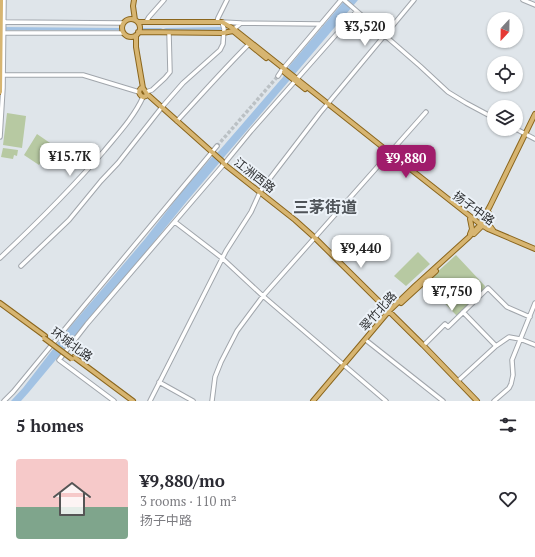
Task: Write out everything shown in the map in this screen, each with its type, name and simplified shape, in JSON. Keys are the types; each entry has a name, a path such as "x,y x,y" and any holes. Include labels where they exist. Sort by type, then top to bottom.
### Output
{"main road":[{"path":"0,92 3,0"},
{"path":"134,0 128,19 123,23 122,27 123,33 133,42 143,92"},
{"path":"133,6 136,21 139,27 136,47 143,92"},
{"path":"128,19 146,22 222,22 284,70"},
{"path":"128,36 137,34 223,33 233,30"},
{"path":"233,30 284,70"},
{"name":"扬子中路","path":"284,70 487,231 535,250"},
{"name":"江洲西路","path":"143,92 162,107 224,163 297,218 481,401"},
{"path":"481,226 527,134 535,114"},
{"path":"481,226 535,119"},
{"name":"扬子中路","path":"389,154 470,219 481,226 535,250"},
{"path":"489,212 488,218 490,228 495,232"},
{"path":"469,237 472,229 470,219"},
{"name":"翠竹北路","path":"315,401 391,311 481,226"},
{"name":"翠竹北路","path":"344,366 391,311 481,226"},
{"name":"环城北路","path":"0,304 129,401"},
{"name":"江洲西路","path":"391,311 478,401"},
{"name":"环城北路","path":"73,358 133,401"}],"street":[{"path":"146,22 164,0"},
{"path":"217,22 227,0"},
{"path":"278,76 343,0 448,92 487,114"},
{"path":"150,401 222,258 251,212 260,191 327,105 414,0"},
{"path":"523,0 535,5"},
{"path":"114,401 59,360 87,324 355,10"},
{"path":"2,22 123,23"},
{"path":"20,266 69,220 183,83 220,50 223,44 224,28 222,22 321,24"},
{"path":"233,30 241,23"},
{"path":"2,33 123,33"},
{"path":"0,136 3,96 1,75 83,75 143,92 152,90 170,72 169,33"},
{"path":"177,121 212,84 231,61 249,44"},
{"path":"0,258 32,228 93,164 120,132 140,104 143,92"},
{"path":"212,401 215,377 237,331 263,296 426,112"},
{"path":"523,132 535,139"},
{"path":"0,399 3,401 13,392 217,146"},
{"path":"175,222 222,258 263,296 386,401"},
{"path":"425,344 445,324 448,327 488,288 507,307 530,316"},
{"path":"494,401 509,388 511,384 514,375 512,360 535,303"},
{"path":"463,312 496,346"},
{"path":"460,379 496,346 509,337 520,338 535,345"},
{"path":"367,340 443,401"},
{"path":"159,382 192,401"}],"green space":[{"path":"7,113 26,116 22,148 3,145"},
{"path":"37,134 53,145 39,165 24,155"},
{"path":"3,148 18,150 17,156 14,155 13,159 1,157"},
{"path":"418,252 430,264 406,286 394,276"},
{"path":"456,255 485,286 485,290 457,316 425,283"}],"water":[{"path":"345,0 358,0 187,201 29,392 21,401 11,401 23,388 70,327 145,239 184,189 283,77 290,65"},
{"path":"0,27 119,28 119,30 0,30"},
{"path":"221,27 221,31 143,30 142,28 163,29"}],"tunnel":[{"path":"217,146 278,76"}],"district":[{"name":"三茅街道","path":"325,207"}]}
